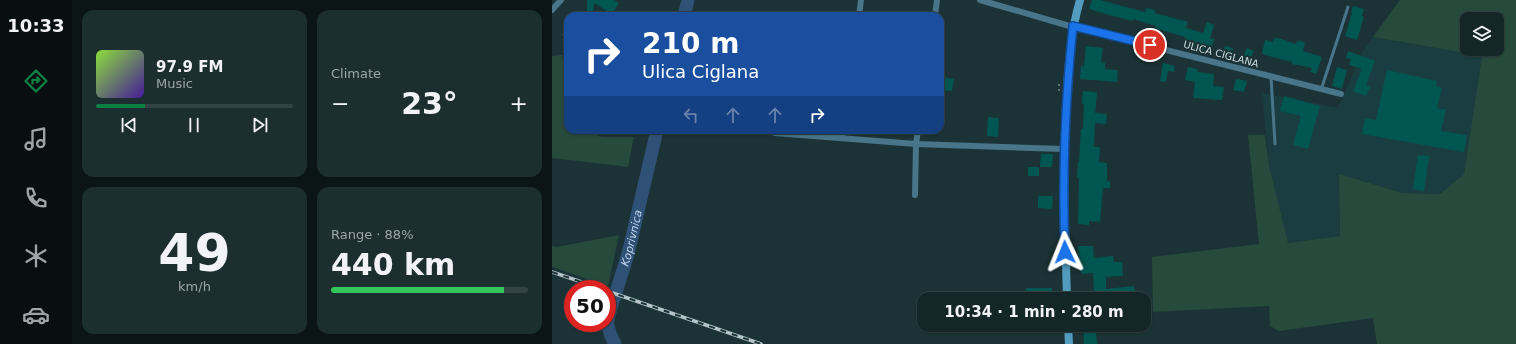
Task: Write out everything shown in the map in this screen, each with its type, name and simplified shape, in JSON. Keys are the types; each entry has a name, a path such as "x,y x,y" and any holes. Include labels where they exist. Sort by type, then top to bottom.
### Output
{"main road":[{"path":"1067,292 1064,221 1064,149 1067,86 1073,26 1080,0"},
{"path":"1068,332 1069,344"}],"street":[{"path":"552,10 561,0"},
{"path":"860,12 861,0"},
{"path":"936,12 938,0"},
{"name":"ULICA CIGLANA","path":"980,0 1073,26 1341,94"},
{"path":"788,134 916,144 1064,149"},
{"path":"842,134 842,138"},
{"path":"914,196 917,134"}],"lane":[{"path":"1321,90 1348,7"},
{"path":"1271,77 1275,144"}],"shaded area":[{"path":"1373,37 1460,52 1460,56 1482,56 1464,174 1440,194 1403,193 1339,174 1340,236 1287,243 1269,166 1262,93 1338,108 1363,51"}],"green space":[{"path":"1400,0 1516,0 1516,344 1377,344 1373,318 1279,331 1270,326 1269,306 1153,312 1152,257 1259,244 1248,135 1265,135 1269,166 1288,243 1340,236 1339,174 1403,193 1440,194 1464,174 1482,56 1504,56 1504,12 1460,12 1460,52 1373,37"},
{"path":"562,55 564,65 564,134 595,134 602,137 634,137 628,167 552,158 552,56"},
{"path":"619,235 609,280 590,280 552,267 552,246 557,247"}],"building":[{"path":"587,0 614,0 619,3 613,12 609,12 594,3 593,12 587,12"},
{"path":"1092,0 1100,0 1145,12 1146,8 1155,10 1155,13 1188,22 1186,28 1203,33 1207,22 1214,25 1210,38 1214,39 1210,52 1183,44 1185,37 1155,28 1156,26 1089,9"},
{"path":"1353,6 1364,9 1362,16 1364,17 1357,40 1345,36"},
{"path":"1275,37 1296,44 1297,41 1305,42 1303,51 1322,57 1316,74 1310,72 1312,68 1292,64 1292,62 1262,54 1265,40 1273,42"},
{"path":"1086,46 1103,48 1101,62 1105,63 1105,69 1118,70 1117,82 1080,79 1081,66 1084,66"},
{"path":"1225,46 1233,48 1231,58 1222,56"},
{"path":"1247,48 1254,51 1249,62 1242,59"},
{"path":"1348,51 1375,61 1366,85 1370,87 1366,96 1353,91 1362,69 1349,65 1351,59 1346,58"},
{"path":"1163,63 1175,66 1174,72 1168,71 1166,82 1160,81"},
{"path":"1188,67 1198,69 1197,72 1214,74 1213,86 1224,87 1222,100 1193,98 1195,82 1185,80"},
{"path":"1337,67 1347,70 1342,89 1332,86"},
{"path":"1387,70 1437,81 1436,86 1442,88 1437,108 1446,110 1441,131 1467,135 1464,152 1362,134 1365,118 1376,120"},
{"path":"944,78 954,79 952,91 944,90"},
{"path":"1236,79 1247,81 1244,92 1233,90"},
{"path":"1083,91 1097,92 1095,113 1107,114 1106,124 1095,123 1094,147 1100,147 1099,162 1107,163 1107,181 1110,181 1110,188 1103,188 1100,222 1089,221 1089,225 1078,224 1079,178 1077,178 1081,129 1083,129"},
{"path":"1284,96 1320,106 1308,149 1293,145 1301,116 1280,111"},
{"path":"988,117 999,118 998,137 987,136"},
{"path":"1041,154 1053,154 1052,167 1040,167"},
{"path":"1418,155 1429,156 1424,191 1413,189"},
{"path":"1028,167 1039,167 1039,176 1028,176"},
{"path":"1038,196 1053,196 1052,209 1038,208"},
{"path":"1078,246 1093,246 1094,258 1113,256 1114,262 1122,262 1123,276 1106,277 1106,289 1134,286 1135,292 1081,292 1094,291 1093,273 1081,274"},
{"path":"1026,288 1052,288 1052,292 1026,292"},
{"path":"1083,332 1096,332 1097,344 1084,344"}],"waterway":[{"name":"Koprivnica","path":"685,12 688,0"},
{"name":"Koprivnica","path":"615,344 607,323 628,254 656,134"}],"railway":[{"path":"552,272 576,280"},
{"path":"616,294 761,344"}],"route":[{"path":"1065,252 1064,149 1067,86 1073,26 1150,45"}]}
